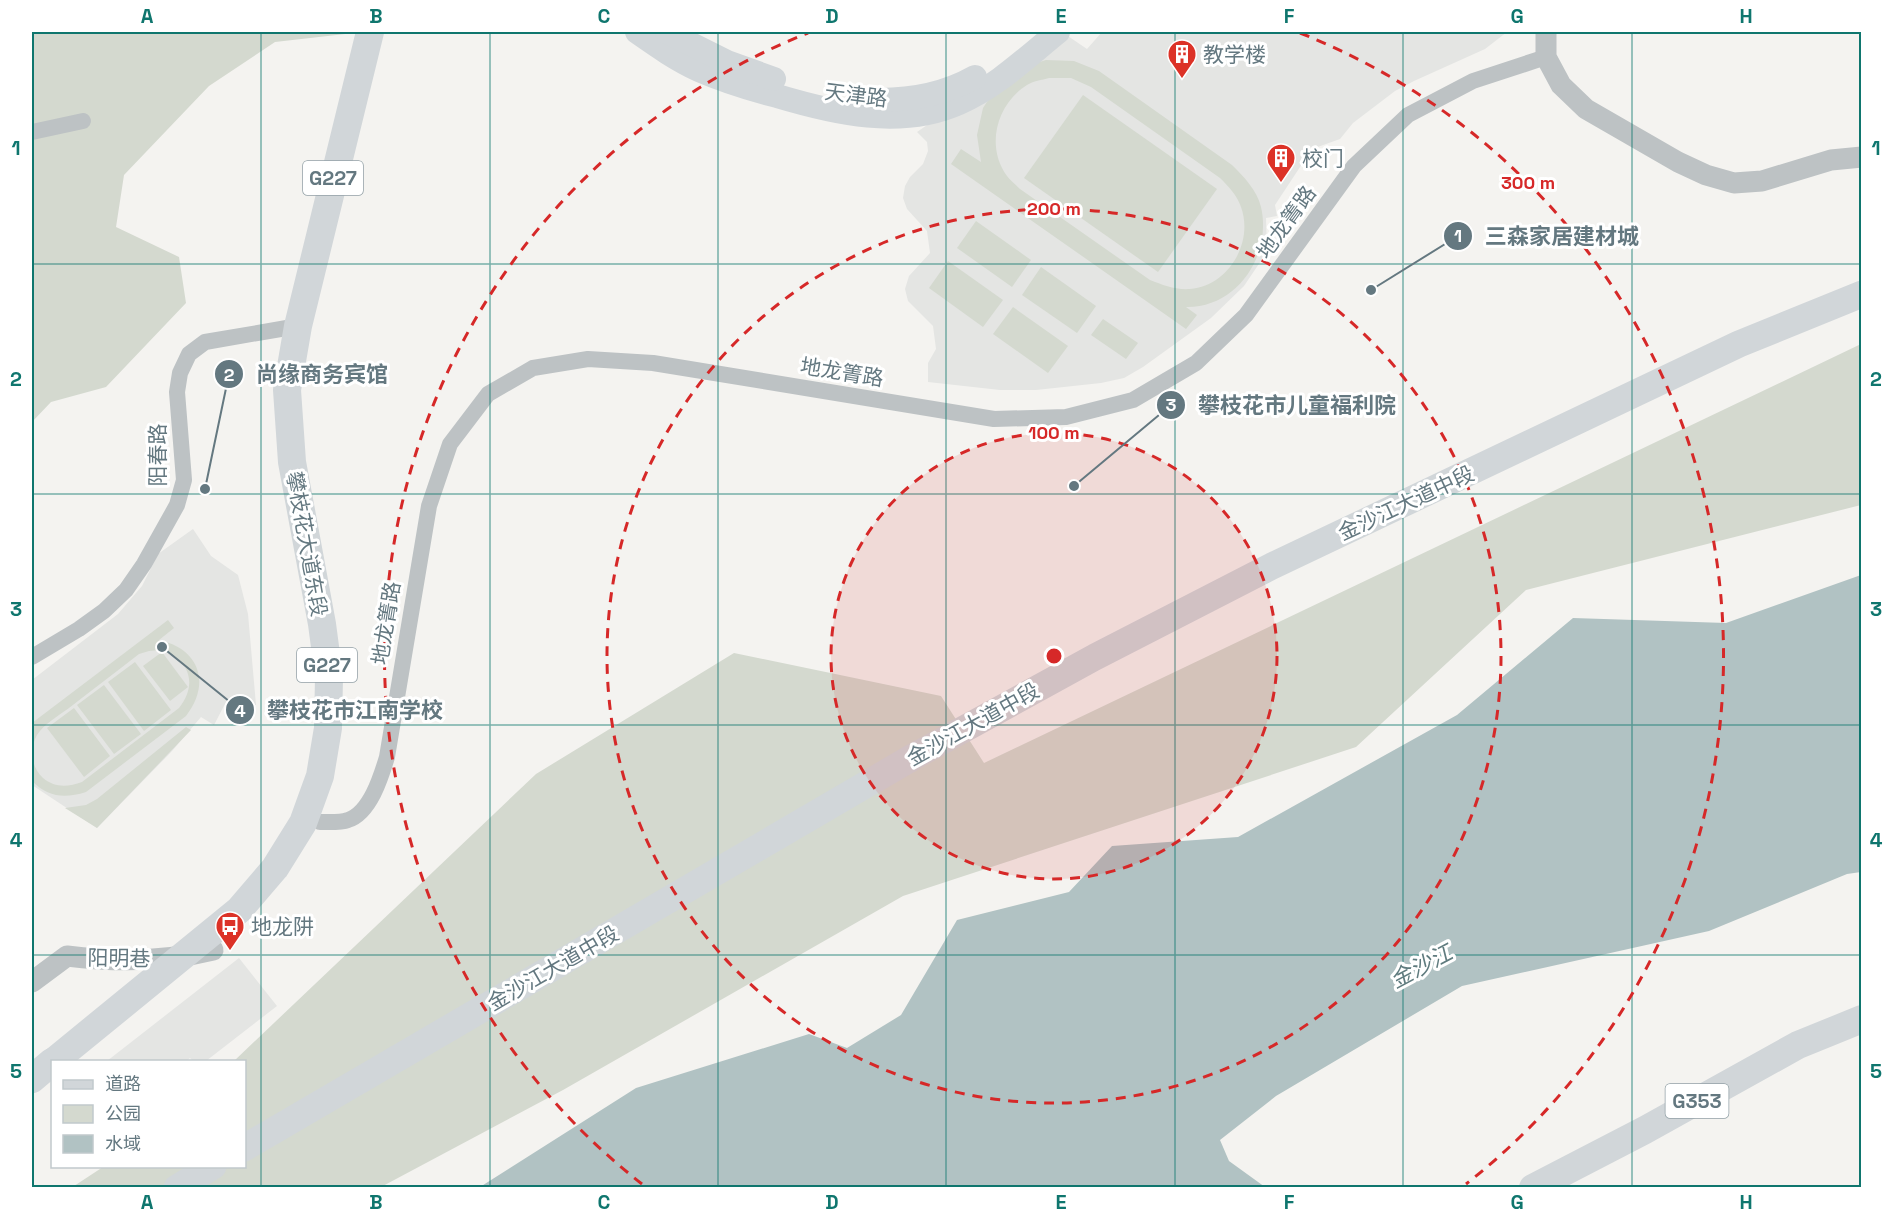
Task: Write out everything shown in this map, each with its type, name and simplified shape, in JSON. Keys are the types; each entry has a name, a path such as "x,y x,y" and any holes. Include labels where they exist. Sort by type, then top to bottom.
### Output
{"highway":[{"name":"攀枝花大道东段","path":"76,1060 213,950 256,909 292,867 320,822 337,775 345,727 346,676 339,623 309,461 304,389 304,325 370,32"},
{"name":"攀枝花大道东段","path":"55,1060 239,910 275,868 303,823 320,776 328,728 329,677 322,624 292,462 287,390 385,32"},
{"name":"G353","path":"1533,1188 1798,1046 1862,1019"},
{"name":"攀枝花大道东段","path":"32,1079 51,1064"},
{"path":"32,1095 51,1079"}],"main road":[{"path":"637,32 699,70 761,92 841,112 896,116 919,115 959,104 998,79 1058,32"},
{"name":"天津路","path":"667,32 707,53 766,77 844,97 896,100 935,94 969,80 991,68 1037,32"},
{"name":"金沙江大道中段","path":"246,1147 913,757 1095,657 1272,566 1739,344 1862,294"},
{"path":"177,1188 211,1168"}],"street":[{"path":"1546,32 1546,57 1561,85 1586,108 1678,162 1706,175 1734,183 1762,181 1831,160 1862,157"},
{"name":"地龙箐路","path":"320,822 349,820 365,807 378,788 387,757 429,506 450,444 488,394 533,368 588,359 653,363 993,419 1066,417 1133,400 1196,363 1246,315 1354,166 1408,115 1473,81 1546,57"},
{"path":"32,132 83,121"},
{"name":"阳春路","path":"32,657 104,611 126,590 144,564 177,505 184,480 177,392 180,373 189,354 205,342 304,325"},
{"name":"阳明巷","path":"32,982 67,956 124,961 183,957 213,950"}],"shaded area":[{"path":"1062,32 1087,49 1102,32 1507,32 1485,49 1395,91 1353,123 1340,139 1312,149 1314,159 1304,161 1275,205 1277,216 1266,218 1267,252 1244,286 1211,318 1143,367 1124,378 1101,383 1036,390 1000,390 928,382 928,363 936,349 933,326 908,301 905,289 909,276 930,253 927,231 907,209 903,198 905,186 910,177 923,164 928,151 927,142 917,132"},
{"path":"193,529 211,556 238,575 248,614 256,705 227,700 214,725 201,717 172,751 97,828 32,785 32,680 118,614 142,586 158,554"},
{"path":"239,958 277,1006 207,1060 190,1058 188,1060 108,1060"}],"green space":[{"path":"32,32 355,32 275,42 209,86 124,175 116,227 179,257 186,303 106,387 51,402 32,422"},
{"path":"1046,60 1074,61 1099,71 1232,165 1253,189 1261,207 1263,225 1256,260 1247,275 1221,298 1205,305 1186,307 1197,315 1186,329 951,164 961,149 981,162 977,135 983,108 998,85 1020,68","holes":["1049,78 1071,78 1091,87 1220,178 1230,188 1241,207 1244,235 1235,260 1216,280 1190,289 1169,287 1150,280 1020,189 1007,176 1000,164 996,139 998,126 1008,103 1032,82"]},
{"path":"1083,95 1217,189 1158,272 1024,178"},
{"path":"976,221 1031,260 1012,287 957,248"},
{"path":"948,261 1003,300 983,327 929,288"},
{"path":"1041,267 1096,306 1077,333 1022,295"},
{"path":"1013,307 1068,346 1048,373 993,334"},
{"path":"1103,319 1138,343 1126,359 1091,335"},
{"path":"1861,344 1861,505 1526,590 1356,747 903,896 563,1090 381,1187 71,1188 101,1168 246,1168 246,1060 235,1060 536,774 734,653 941,696 984,763"},
{"path":"168,620 174,628 159,640 184,651 197,669 198,692 186,716 86,792 63,796 44,790 32,781 32,723"},
{"path":"162,652 188,687 170,701 143,666"},
{"path":"135,662 171,710 144,731 108,682"},
{"path":"104,685 141,734 114,754 77,705"},
{"path":"74,708 110,756 84,777 47,728"},
{"path":"186,727 191,730 97,828 65,808 86,805 97,799"}],"water":[{"name":"金沙江","path":"1861,575 1861,872 1847,874 1709,931 1462,986 1276,1096 1220,1140 1229,1161 1265,1187 480,1187 636,1088 809,1034 847,1048 901,1015 957,920 1069,892 1112,846 1238,837 1457,715 1573,618 1726,623"}],"place":[{"name":"教学楼","path":"1182,80"},
{"name":"校门","path":"1281,184"},
{"name":"三森家居建材城","path":"1371,290"},
{"name":"攀枝花市儿童福利院","path":"1074,486"},
{"name":"尚缘商务宾馆","path":"205,489"},
{"name":"攀枝花市江南学校","path":"162,647"},
{"name":"地龙阱","path":"230,952"}]}
